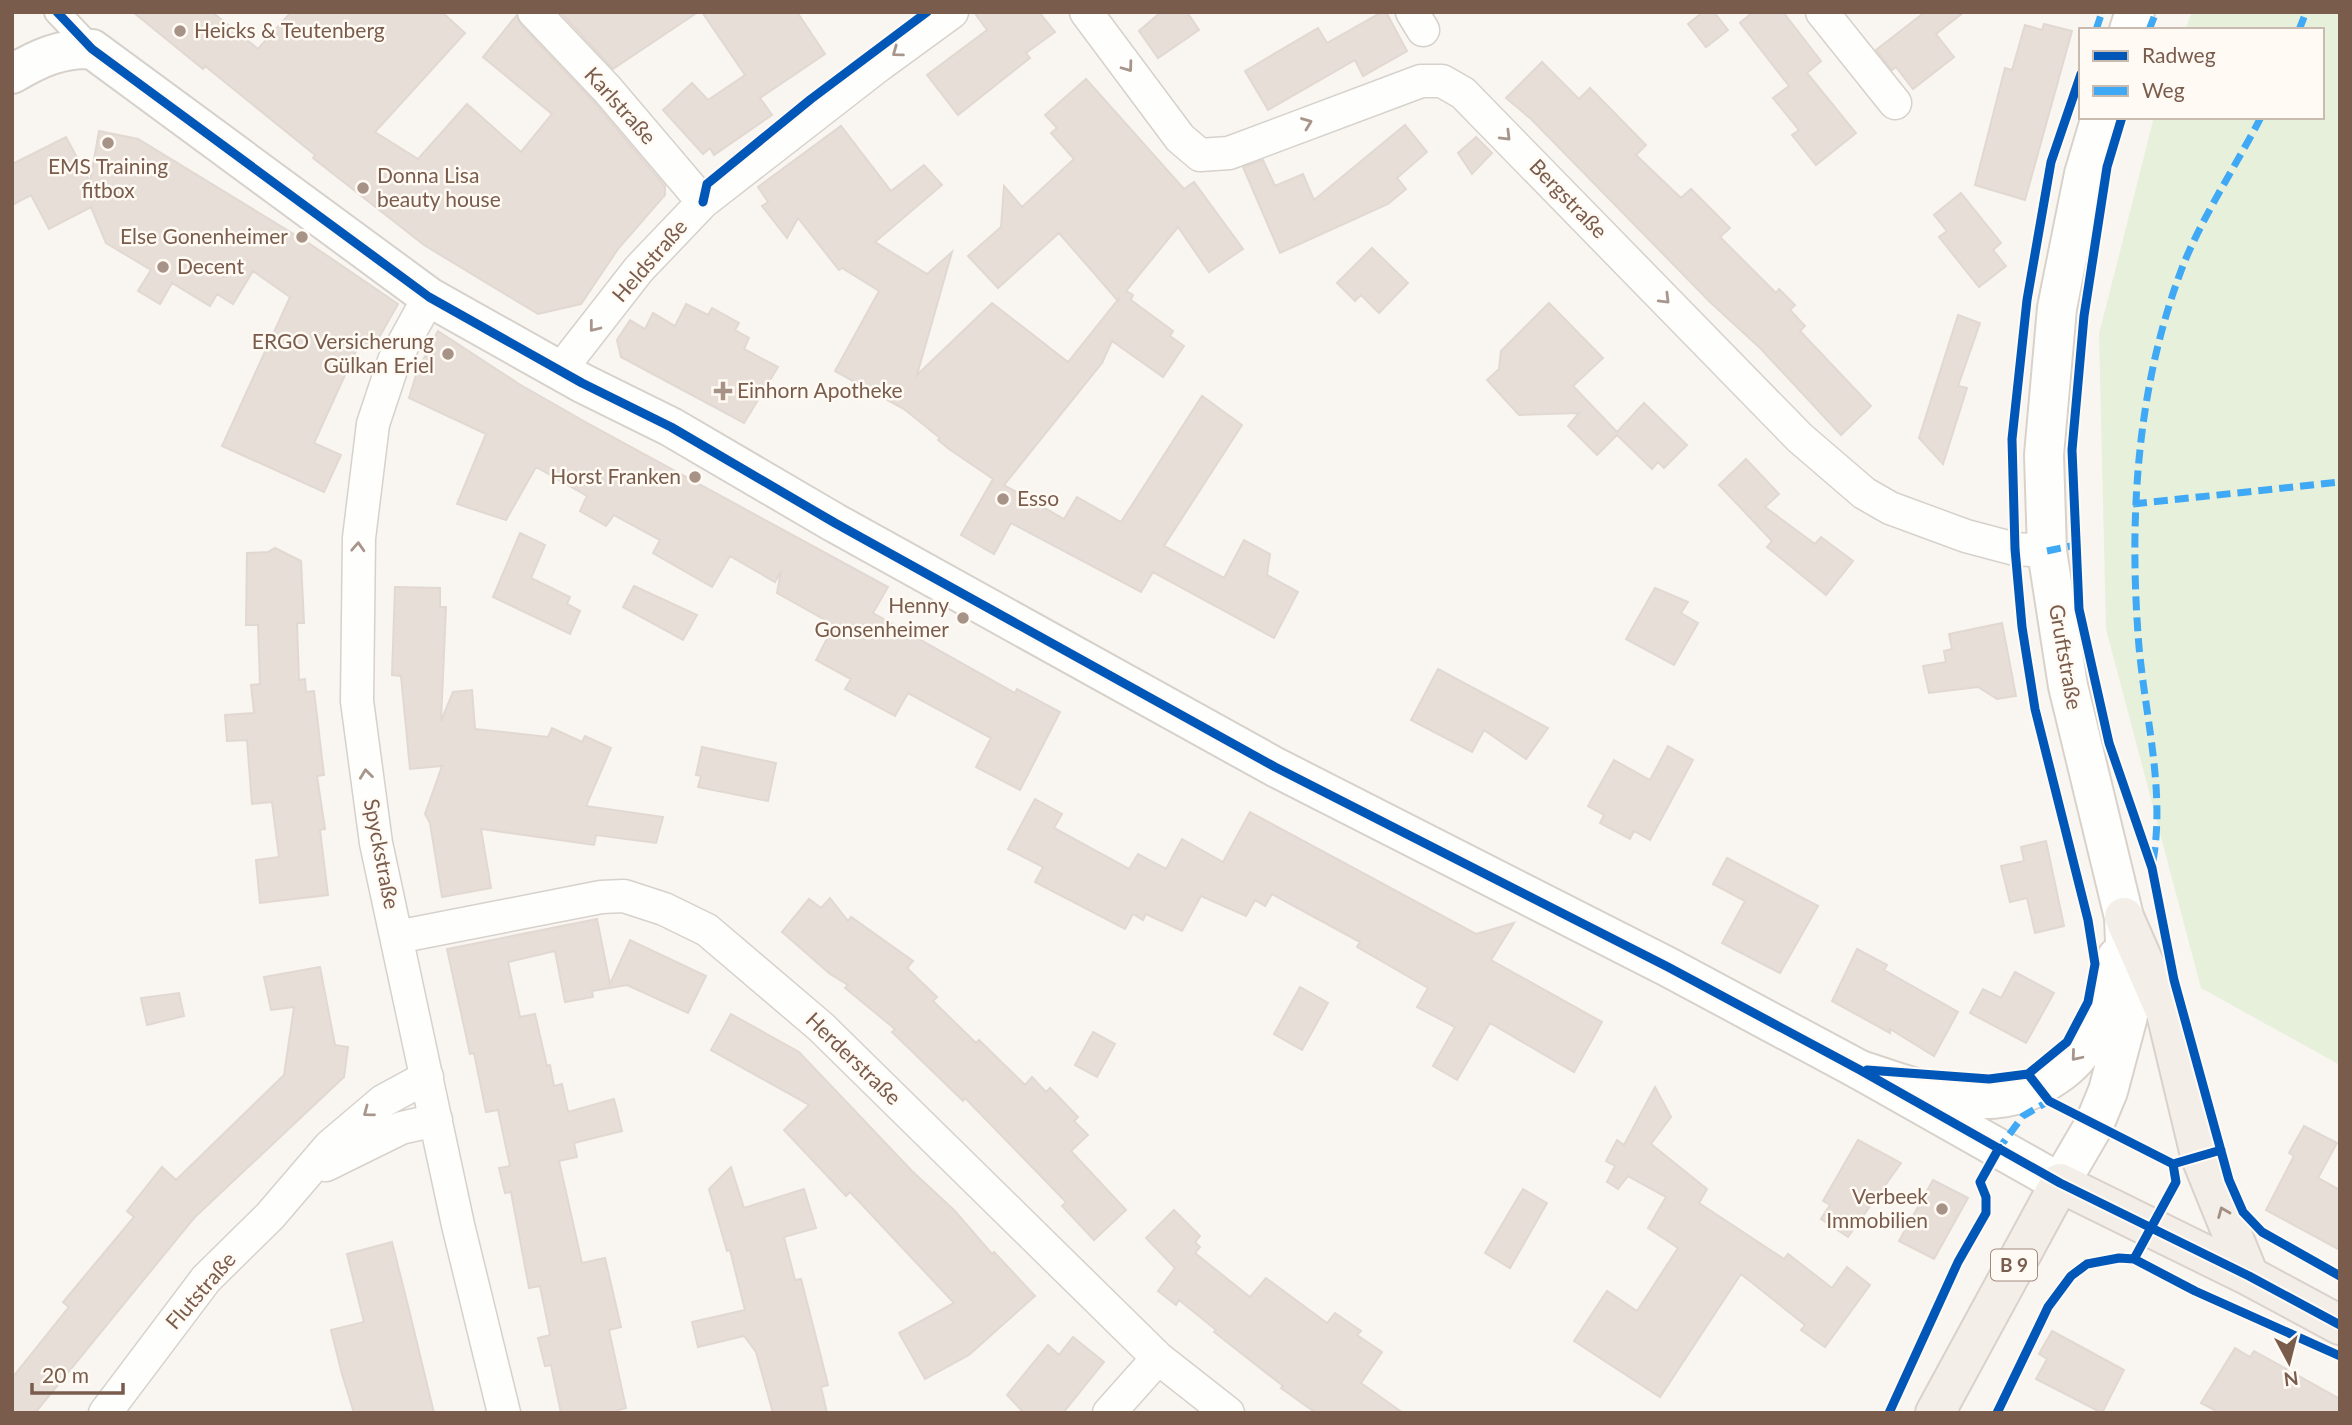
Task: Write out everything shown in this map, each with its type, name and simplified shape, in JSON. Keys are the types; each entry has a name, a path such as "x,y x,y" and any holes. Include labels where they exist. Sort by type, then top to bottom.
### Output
{"main road":[{"path":"2124,926 2166,1013 2200,1155 2249,1276"},
{"path":"2060,1183 2249,1276 2340,1325"},
{"name":"B 9","path":"1935,1413 2060,1183"}],"street":[{"path":"57,12 92,49 429,297 671,427 847,530 1275,768 1628,946 1860,1070 2060,1183"},
{"name":"Karlstraße","path":"534,12 607,89 703,202"},
{"name":"Heldstraße","path":"561,369 639,269 703,202 877,66 952,12"},
{"name":"Bergstraße","path":"1086,12 1180,138 1200,155 1229,153 1421,81 1442,81 1463,93 1800,438 1864,493 1890,508 1966,536 2015,549 2047,551"},
{"path":"1822,12 1895,103"},
{"path":"12,74 51,53 69,48 92,49"},
{"name":"Gruftstraße","path":"2060,1183 2094,1125 2108,1091 2128,1016 2124,926 2068,686 2047,551 2044,455 2057,309 2084,174 2100,119"},
{"name":"Spyckstraße","path":"429,297 394,361 373,424 359,538 357,701 376,843 436,1120 504,1413"},
{"name":"Herderstraße","path":"397,937 601,897 624,896 664,909 707,930 821,1027 1158,1358 1228,1413"},
{"path":"1860,1070 1935,1095 1968,1100 1995,1100 2038,1088 2060,1074 2079,1055 2088,1041 2124,926"},
{"name":"Flutstraße","path":"105,1413 206,1279 307,1176 315,1163 351,1126 405,1087 427,1077"},
{"name":"Flutstraße","path":"307,1176 370,1141 401,1128 436,1120"},
{"path":"1109,1413 1158,1358"}],"green space":[{"path":"2192,12 2340,12 2340,1065 2201,988 2106,629 2099,334 2153,119 2324,119 2324,28 2186,28"}],"building":[{"path":"133,12 212,12 258,49 291,12 442,12 465,33 375,132 418,159 467,104 521,152 552,114 483,57 516,16 521,25 593,101 665,186 665,195 618,249 581,304 538,314 424,245 313,158 315,155 205,66 203,69"},
{"path":"560,12 698,12 613,69"},
{"path":"702,12 797,12 825,54 760,98 772,115 714,155 710,148 703,154 663,110 692,83 708,100 745,75"},
{"path":"974,12 1039,12 1055,32 1026,53 1030,58 958,115 927,75 987,30"},
{"path":"1161,12 1187,12 1199,30 1158,58 1139,31"},
{"path":"1386,12 1407,51 1363,76 1355,60 1268,110 1245,71 1318,28 1327,43"},
{"path":"1703,12 1714,12 1728,30 1706,47 1688,24"},
{"path":"1753,12 1783,12 1821,61 1807,73 1856,133 1816,165 1792,135 1799,130 1773,98 1789,86 1740,23"},
{"path":"1925,12 1964,12 1936,34 1954,57 1913,89 1896,67 1892,70 1876,50"},
{"path":"2044,24 2072,31 2025,200 1975,185 2005,68 2012,70 2025,25 2042,30"},
{"path":"1542,62 1579,99 1590,88 1646,145 1636,155 1681,198 1691,189 1730,228 1720,237 1776,293 1779,289 1795,305 1790,310 1805,326 1800,331 1871,406 1841,435 1760,348 1710,302 1531,119 1506,98"},
{"path":"1086,79 1184,189 1194,182 1243,249 1209,272 1178,227 1126,291 1133,295 1131,300 1173,331 1170,336 1184,346 1163,377 1112,341 1102,363 1004,485 1064,519 1077,497 1121,522 1202,396 1242,425 1164,546 1224,578 1244,540 1270,554 1267,575 1298,592 1274,638 1153,572 1141,592 1011,523 994,554 961,535 993,479 949,449 938,440 940,438 904,409 835,371 879,291 842,268 839,270 798,218 787,238 762,206 768,202 758,187 841,126 891,191 924,165 942,185 875,242 927,274 952,252 917,375 992,303 1068,362 1117,300 1059,233 998,288 968,256 1001,227 1004,186 1022,207 1074,159 1051,133 1057,128 1045,115"},
{"path":"1405,125 1427,152 1397,178 1406,189 1388,204 1280,253 1243,167 1263,160 1275,186 1303,174 1314,200"},
{"path":"99,131 138,139 310,244 398,304 373,348 361,340 314,443 341,455 324,492 222,446 290,297 253,271 233,304 217,294 210,306 172,283 160,304 138,291 151,270 106,243 91,207 49,229 31,195 12,205 12,164 66,137 90,182"},
{"path":"1476,137 1492,153 1472,174 1458,153"},
{"path":"1961,193 2001,243 1993,250 2006,266 1979,287 1939,237 1947,231 1934,215"},
{"path":"1372,248 1408,283 1379,313 1361,295 1355,301 1337,283"},
{"path":"1549,303 1603,358 1573,386 1617,432 1644,403 1687,445 1664,468 1658,462 1652,469 1617,435 1597,455 1568,426 1579,413 1519,415 1487,380 1499,369 1501,351"},
{"path":"686,304 708,315 712,308 739,323 735,330 749,338 744,349 778,367 744,423 621,357 617,340 630,320 645,329 653,313 675,326"},
{"path":"1958,315 1980,323 1958,386 1967,388 1943,464 1919,438"},
{"path":"438,331 519,384 589,424 888,587 873,613 1015,693 1017,689 1060,712 1020,790 976,767 991,738 908,693 895,716 845,689 851,679 816,660 834,625 777,593 781,571 775,582 730,556 712,587 653,553 660,540 614,515 606,526 580,511 587,496 536,467 506,520 457,504 486,434 409,398 417,372"},
{"path":"1746,459 1779,494 1765,507 1815,544 1821,537 1853,561 1826,595 1767,547 1772,541 1719,485"},
{"path":"520,533 545,545 531,578 570,597 567,604 580,611 570,634 493,597"},
{"path":"275,548 301,561 304,623 297,623 299,680 305,679 306,692 314,691 324,775 317,776 325,829 320,830 328,895 260,903 256,860 279,857 272,802 252,804 247,740 227,741 225,715 254,713 251,685 260,684 258,625 246,625 247,553 268,552"},
{"path":"634,586 697,615 683,640 623,607"},
{"path":"395,587 440,588 440,607 446,607 441,721 453,692 472,690 475,729 548,737 552,728 582,742 585,736 611,748 586,806 663,817 656,843 596,835 594,845 481,829 491,888 442,897 430,823 425,814 442,766 410,769 401,676 392,675"},
{"path":"1655,588 1688,602 1681,613 1698,623 1674,665 1626,639"},
{"path":"2002,623 2016,696 1997,699 1978,687 1929,693 1923,666 1946,662 1944,651 1952,649 1949,634"},
{"path":"1438,669 1548,728 1526,759 1484,730 1472,752 1411,720"},
{"path":"1668,746 1693,760 1650,840 1634,831 1630,839 1600,823 1604,815 1588,806 1614,760 1650,780"},
{"path":"702,747 776,763 768,801 698,787 701,776 696,775"},
{"path":"1035,799 1062,814 1054,828 1129,869 1138,854 1166,869 1182,839 1223,862 1250,812 1476,934 1514,923 1491,960 1602,1022 1574,1072 1490,1023 1457,1080 1433,1066 1455,1027 1417,1007 1428,988 1357,947 1360,942 1272,894 1265,906 1255,900 1246,916 1201,896 1182,931 1146,914 1143,920 1133,914 1125,929 1035,882 1043,867 1008,849"},
{"path":"2046,841 2064,926 2035,933 2027,898 2010,902 2001,866 2024,861 2021,847"},
{"path":"1727,858 1818,906 1780,973 1722,943 1745,901 1713,884"},
{"path":"830,898 848,921 851,917 913,961 907,968 937,997 933,1001 976,1043 979,1040 1025,1085 1032,1077 1046,1092 1050,1088 1078,1117 1074,1121 1088,1135 1071,1151 1126,1210 1094,1240 1062,1206 1066,1202 965,1098 963,1101 892,1032 895,1029 845,988 848,985 830,974 782,932 809,899 821,908"},
{"path":"597,919 610,984 630,940 706,976 688,1013 627,985 592,991 593,997 565,1002 555,951 508,962 520,1017 535,1014 547,1066 550,1065 554,1086 562,1084 568,1112 614,1099 622,1131 574,1143 577,1157 559,1161 582,1263 605,1258 621,1327 609,1330 626,1408 618,1410 618,1413 561,1413 551,1365 545,1366 538,1338 550,1335 540,1286 529,1288 511,1192 505,1193 499,1168 510,1166 498,1110 486,1112 447,949"},
{"path":"1857,949 1887,965 1884,970 1958,1012 1934,1056 1890,1029 1890,1033 1832,1001"},
{"path":"320,967 335,1045 348,1047 344,1077 194,1218 35,1413 12,1413 12,1378 69,1307 63,1302 134,1217 127,1211 162,1167 176,1180 284,1075 294,1007 271,1010 264,977"},
{"path":"2015,972 2054,993 2026,1043 1970,1013 1983,989 2001,998"},
{"path":"1300,987 1328,1003 1302,1050 1274,1034"},
{"path":"179,993 184,1016 147,1025 141,998"},
{"path":"731,1014 799,1052 1035,1296 969,1355 925,1379 899,1333 954,1303 850,1192 846,1196 784,1130 809,1105 711,1050"},
{"path":"1093,1032 1115,1044 1097,1077 1075,1065"},
{"path":"1655,1087 1671,1117 1651,1144 1707,1189 1699,1203 1784,1259 1788,1254 1832,1288 1847,1267 1870,1285 1825,1347 1801,1330 1805,1325 1741,1274 1660,1397 1574,1341 1607,1291 1637,1311 1678,1248 1648,1228 1666,1197 1628,1176 1618,1189 1607,1182 1615,1166 1606,1161 1617,1140 1624,1145"},
{"path":"2304,1126 2337,1143 2318,1178 2340,1190 2340,1250 2266,1210 2294,1156 2289,1153"},
{"path":"1858,1140 1901,1163 1848,1237 1821,1219 1830,1205 1823,1201"},
{"path":"731,1167 744,1208 804,1189 816,1228 784,1237 795,1280 801,1279 828,1385 821,1387 827,1413 773,1413 756,1352 744,1336 698,1347 692,1322 745,1310 730,1250 727,1251 709,1189"},
{"path":"1933,1180 1968,1198 1934,1259 1899,1241"},
{"path":"1523,1189 1547,1203 1510,1268 1485,1253"},
{"path":"1174,1210 1200,1236 1195,1242 1200,1247 1195,1253 1250,1297 1266,1278 1327,1323 1335,1313 1361,1331 1357,1335 1382,1352 1361,1383 1403,1413 1316,1413 1281,1388 1283,1386 1214,1332 1216,1330 1179,1300 1176,1305 1158,1291 1175,1268 1146,1238"},
{"path":"392,1242 434,1413 354,1413 331,1330 364,1322 347,1254"},
{"path":"2052,1331 2124,1370 2102,1413 2036,1379 2047,1359 2039,1354"},
{"path":"1073,1337 1104,1362 1063,1413 1024,1413 1007,1395 1048,1345 1059,1355"},
{"path":"2235,1348 2250,1357 2254,1351 2340,1399 2340,1413 2220,1413 2201,1403"}],"marked path":[{"path":"2097,28 2102,12"},
{"path":"2150,28 2156,12"},
{"path":"2300,28 2306,12"},
{"path":"2153,861 2157,805 2138,634 2136,587 2136,493 2140,446 2156,353 2184,263 2260,119"},
{"path":"2133,504 2340,482"},
{"path":"2047,551 2076,545"},
{"path":"1997,1151 2023,1116 2049,1101 2045,1096"}],"cycle path":[{"path":"57,12 92,49 429,297 582,383 671,427 835,523 1275,767 1668,967 1860,1070 2060,1183 2249,1276 2340,1325"},
{"path":"703,202 707,184 811,99 927,12"},
{"path":"1867,1070 1989,1079 2028,1074 2067,1042 2088,1002 2095,964 2088,920 2035,709 2022,627 2015,549 2012,439 2027,300 2051,162 2079,80"},
{"path":"2121,119 2107,167 2084,316 2072,450 2079,609 2109,743 2152,868 2174,980 2229,1180 2243,1212 2262,1232 2340,1276"},
{"path":"2028,1074 2049,1101 2173,1164 2221,1150"},
{"path":"1889,1413 1958,1262 1986,1213 1986,1197 1980,1182 1999,1148"},
{"path":"2134,1259 2176,1182 2173,1164"},
{"path":"1997,1413 2048,1307 2071,1276 2087,1264 2119,1258 2134,1259 2195,1291 2340,1356"}],"place":[{"name":"Heicks & Teutenberg","path":"180,31"},
{"name":"EMS Training fitbox","path":"108,143"},
{"name":"Donna Lisa beauty house","path":"363,188"},
{"name":"Else Gonenheimer","path":"302,237"},
{"name":"Decent","path":"163,267"},
{"name":"ERGO Versicherung Gülkan Eriel","path":"448,354"},
{"name":"Einhorn Apotheke","path":"723,391"},
{"name":"Horst Franken","path":"695,477"},
{"name":"Esso","path":"1003,499"},
{"name":"Henny Gonsenheimer","path":"963,618"},
{"name":"Verbeek Immobilien","path":"1942,1209"}]}
